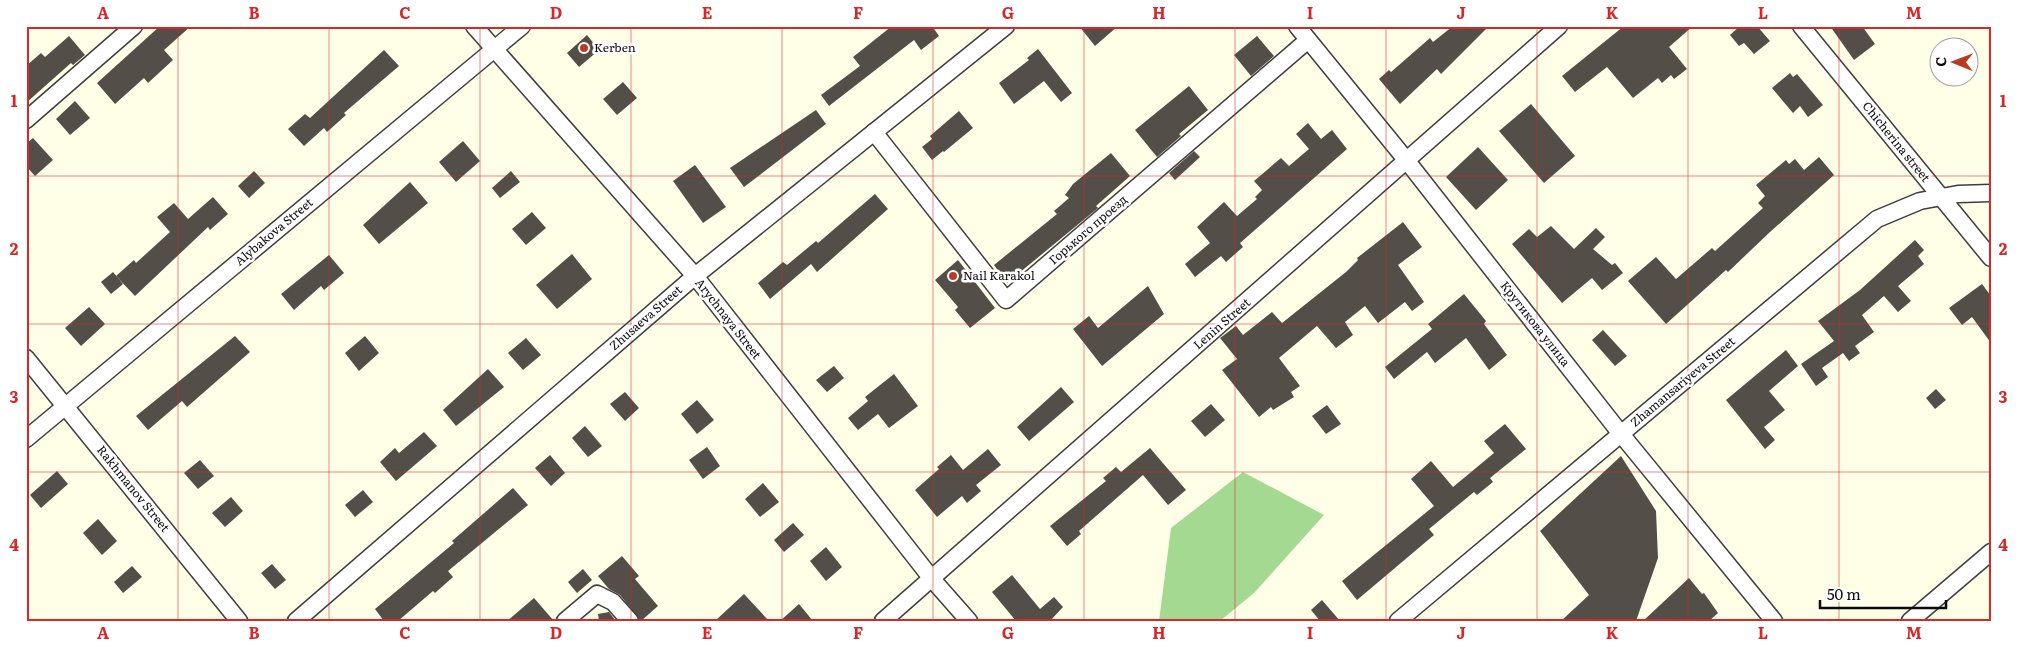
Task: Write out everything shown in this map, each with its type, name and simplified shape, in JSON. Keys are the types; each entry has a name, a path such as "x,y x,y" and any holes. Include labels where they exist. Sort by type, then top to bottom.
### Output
{"street":[{"path":"26,120 134,26"},
{"name":"Arychnaya Street","path":"474,26 695,276 932,579 969,621"},
{"name":"Alybakova Street","path":"26,439 522,26"},
{"name":"Zhusaeva Street","path":"296,621 695,276 1006,26"},
{"name":"Крутикова улица","path":"1297,26 1407,161 1621,434 1774,621"},
{"name":"Lenin Street","path":"883,621 1559,26"},
{"name":"Chicherina street","path":"1801,26 1991,258"},
{"name":"Горького проезд","path":"874,132 1006,300 1308,40"},
{"name":"Zhamansariyeva Street","path":"1398,621 1878,219 1920,201 1991,192"},
{"name":"Rakhmanov Street","path":"26,358 239,621"},
{"path":"1910,621 1991,552"},
{"path":"565,621 597,594 613,602 630,621"}],"green space":[{"path":"1243,472 1324,515 1254,593 1220,621 1159,621 1171,528"}],"building":[{"path":"160,26 191,26 164,50 173,60 148,83 144,78 115,104 97,83"},
{"path":"892,26 932,26 939,36 921,50 914,40 829,106 821,95 860,66 853,57"},
{"path":"1079,26 1118,26 1095,46"},
{"path":"1453,26 1489,26 1441,74 1437,69 1400,104 1379,79 1389,70 1391,72 1430,38 1433,42"},
{"path":"1624,26 1693,26 1669,47 1687,69 1674,79 1671,75 1662,83 1658,78 1633,98 1607,67 1575,92 1562,76"},
{"path":"1740,26 1757,26 1770,41 1754,54 1744,43 1739,46 1730,35"},
{"path":"1830,26 1862,26 1875,44 1854,60"},
{"path":"587,35 599,50 579,67 567,53"},
{"path":"69,36 85,55 73,65 71,63 26,103 26,66 41,53 45,57"},
{"path":"1257,36 1274,56 1251,76 1234,55"},
{"path":"1038,49 1072,93 1061,102 1044,81 1014,104 999,83 1029,60 1027,58"},
{"path":"384,50 399,66 344,113 346,115 327,132 324,128 304,146 288,129 305,114 310,118"},
{"path":"1790,73 1793,77 1797,74 1823,105 1808,117 1800,106 1793,113 1772,88"},
{"path":"623,82 637,98 617,115 603,99"},
{"path":"1189,86 1208,110 1179,134 1181,136 1157,157 1135,130"},
{"path":"75,101 90,118 70,135 56,119"},
{"path":"1531,104 1575,156 1544,183 1499,131"},
{"path":"816,110 826,124 744,187 730,168"},
{"path":"959,111 973,128 932,160 922,147 932,139 930,136"},
{"path":"1308,123 1321,139 1332,130 1347,149 1240,243 1243,247 1226,262 1221,256 1195,277 1185,264 1210,243 1197,227 1224,202 1237,216 1257,199 1255,197 1262,190 1254,181 1281,158 1289,166 1309,149 1296,134"},
{"path":"33,138 53,160 35,176 26,166 26,144"},
{"path":"463,141 480,161 456,182 439,162"},
{"path":"1478,147 1508,180 1476,210 1446,177"},
{"path":"1194,151 1200,157 1175,180 1169,173"},
{"path":"1111,153 1130,176 1096,206 1098,208 1007,283 994,265 1057,214 1054,211 1069,198 1065,195 1073,184"},
{"path":"1819,157 1834,175 1728,272 1726,270 1666,324 1628,281 1656,257 1676,279 1712,248 1715,251 1763,208 1758,203 1765,196 1756,185 1786,160 1789,164 1795,159 1804,170"},
{"path":"695,165 726,207 703,223 673,181"},
{"path":"254,171 265,183 249,198 238,186"},
{"path":"511,171 520,182 500,198 492,188"},
{"path":"410,182 428,203 379,244 363,225"},
{"path":"875,194 888,209 817,272 811,264 770,299 758,283 783,262 787,265 816,241 818,243"},
{"path":"213,197 228,214 210,230 208,227 135,296 116,276 134,260 136,263 170,232 157,217 174,203 188,219"},
{"path":"532,212 546,228 526,245 512,229"},
{"path":"1403,222 1422,247 1398,265 1424,302 1412,311 1405,302 1378,323 1365,306 1345,322 1353,335 1336,348 1317,326 1279,358 1300,386 1291,392 1294,397 1273,410 1271,407 1259,417 1222,370 1237,359 1220,338 1236,326 1243,335 1272,312 1282,323 1346,272 1358,260 1357,258"},
{"path":"1551,226 1574,249 1596,228 1605,237 1593,249 1612,265 1615,263 1623,273 1602,290 1592,278 1562,303 1512,244 1529,229 1537,237"},
{"path":"1915,240 1924,250 1918,256 1924,264 1898,286 1911,301 1898,312 1884,296 1862,315 1874,332 1855,346 1860,353 1849,361 1843,353 1822,368 1828,377 1816,386 1801,364 1834,341 1818,321 1860,290"},
{"path":"572,254 592,279 557,309 536,285"},
{"path":"329,255 344,273 324,290 321,286 294,310 281,294"},
{"path":"958,260 995,308 970,328 955,310 958,307 935,280"},
{"path":"113,272 123,284 111,294 101,282"},
{"path":"1982,284 1991,296 1991,343 1972,317 1962,325 1949,308"},
{"path":"1148,286 1164,314 1102,366 1073,329 1089,316 1098,328"},
{"path":"1464,294 1486,321 1484,324 1507,355 1489,370 1466,338 1435,363 1427,352 1394,379 1385,367 1432,329 1428,324"},
{"path":"89,307 105,324 81,346 65,328"},
{"path":"1603,330 1627,356 1615,366 1592,340"},
{"path":"235,336 250,352 187,407 182,401 148,430 136,416"},
{"path":"365,336 379,353 359,371 345,353"},
{"path":"526,338 541,355 523,370 508,353"},
{"path":"1786,350 1798,366 1769,391 1785,410 1764,427 1775,440 1765,449 1726,400"},
{"path":"834,366 844,378 827,392 816,380"},
{"path":"488,369 504,387 456,426 443,410"},
{"path":"894,374 918,406 889,428 878,414 858,430 848,418 868,401 865,397"},
{"path":"1061,387 1074,402 1029,441 1017,427"},
{"path":"1936,389 1946,400 1935,409 1926,398"},
{"path":"625,392 639,408 625,421 610,404"},
{"path":"697,400 714,420 697,434 681,414"},
{"path":"1211,404 1225,420 1205,437 1191,421"},
{"path":"1327,405 1341,424 1326,434 1312,416"},
{"path":"1505,424 1526,449 1490,478 1493,482 1477,495 1474,492 1429,529 1434,535 1357,600 1342,581 1434,506 1411,479 1431,461 1453,487 1494,453 1484,441"},
{"path":"585,426 602,446 588,457 572,438"},
{"path":"424,432 437,446 396,481 380,462 395,448 399,453"},
{"path":"707,447 720,466 703,479 689,460"},
{"path":"1150,448 1186,490 1168,505 1143,475 1079,531 1081,534 1067,546 1050,526 1106,481 1103,478 1116,467 1121,472"},
{"path":"988,449 1001,465 976,485 981,491 967,503 962,496 937,517 915,490 939,469 937,467 951,455 963,470"},
{"path":"550,455 565,473 551,486 535,468"},
{"path":"1621,456 1656,511 1658,558 1636,621 1561,621 1589,595 1540,531"},
{"path":"200,460 214,476 198,489 184,473"},
{"path":"57,471 68,484 41,508 30,495"},
{"path":"763,483 779,502 760,517 745,499"},
{"path":"513,488 528,505 448,571 453,577 435,593 433,591 398,621 384,621 375,609 454,543 452,541"},
{"path":"363,490 373,502 355,517 345,505"},
{"path":"231,497 243,511 225,527 212,513"},
{"path":"98,519 117,541 102,555 83,533"},
{"path":"793,523 804,535 784,552 774,540"},
{"path":"826,547 842,567 826,581 810,561"},
{"path":"622,556 639,576 635,579 658,606 641,621 620,595 609,589 598,576"},
{"path":"272,564 286,580 275,589 261,573"},
{"path":"132,566 142,577 123,593 114,582"},
{"path":"583,569 592,580 577,593 568,582"},
{"path":"1012,575 1040,609 1054,597 1063,607 1050,621 1016,621 992,592"},
{"path":"1689,578 1702,594 1704,593 1718,613 1709,621 1643,621"},
{"path":"744,594 769,621 715,621"},
{"path":"534,598 554,621 507,621"},
{"path":"1322,600 1340,621 1320,621 1311,610"},
{"path":"799,604 813,621 780,621"},
{"path":"609,612 616,621 599,621 598,614"}],"place":[{"name":"Kerben","path":"584,48"},
{"name":"Nail Karakol","path":"953,276"}]}
